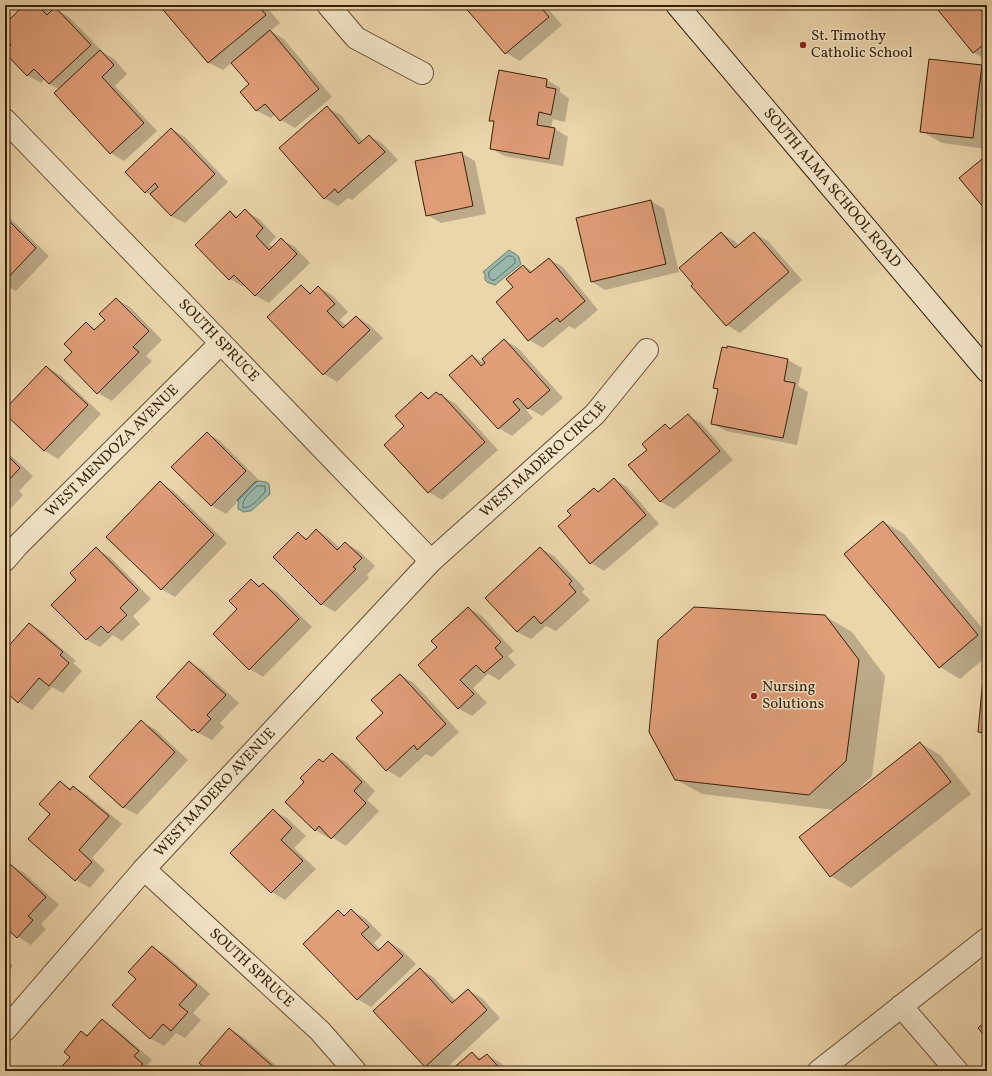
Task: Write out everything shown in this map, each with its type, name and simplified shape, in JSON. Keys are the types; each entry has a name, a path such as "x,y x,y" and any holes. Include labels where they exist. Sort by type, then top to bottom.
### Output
{"street":[{"path":"328,5 356,38 422,73"},
{"name":"SOUTH ALMA SCHOOL ROAD","path":"677,5 987,371"},
{"name":"SOUTH SPRUCE","path":"6,124 221,343 431,561"},
{"name":"WEST MENDOZA AVENUE","path":"5,560 18,545 221,343"},
{"name":"WEST MADERO CIRCLE","path":"431,561 595,414 647,350"},
{"name":"WEST MADERO AVENUE","path":"5,1030 144,869 431,561"},
{"name":"SOUTH SPRUCE","path":"144,869 320,1031 355,1071"},
{"path":"819,1071 987,939"},
{"path":"901,1006 956,1071"}],"water":[{"path":"509,250 519,257 521,264 495,285 487,282 483,272"},
{"path":"259,481 269,484 270,494 251,511 244,512 238,509 239,502 237,500 255,482"}],"building":[{"path":"24,5 37,5 47,15 55,7 91,45 49,84 34,69 27,76 5,53 5,50 11,45 5,39 5,24"},
{"path":"159,5 258,5 266,15 208,63"},
{"path":"463,5 539,5 549,17 505,54"},
{"path":"934,5 987,5 987,42 973,53"},
{"path":"270,30 319,89 280,121 265,104 256,111 240,92 249,84 231,63"},
{"path":"100,50 114,65 102,77 144,123 110,154 54,93"},
{"path":"929,59 982,65 973,138 920,132"},
{"path":"499,70 547,79 546,87 556,89 551,115 539,112 537,125 555,128 549,159 490,149 494,121 489,121"},
{"path":"327,106 359,144 369,135 385,152 338,193 335,189 324,199 279,148"},
{"path":"171,128 215,174 171,216 150,194 158,187 155,183 145,193 125,172"},
{"path":"462,152 473,206 426,216 415,161"},
{"path":"987,155 987,206 984,208 959,178"},
{"path":"651,200 666,264 591,282 576,218"},
{"path":"245,209 263,228 256,236 269,250 281,238 297,254 255,296 234,275 229,280 195,245 230,211 236,218"},
{"path":"5,217 36,248 5,281"},
{"path":"721,232 735,248 754,232 789,272 726,326 691,286 693,284 679,268"},
{"path":"549,258 585,301 560,322 557,318 528,341 496,302 513,287 506,279 523,265 530,273"},
{"path":"301,285 310,294 318,286 335,304 327,311 343,328 356,316 370,330 323,375 267,317"},
{"path":"116,298 149,331 133,347 139,352 97,394 64,360 72,352 64,344 86,322 94,330 105,320 99,314"},
{"path":"504,339 550,390 528,409 518,398 513,402 520,410 498,429 449,375 472,355 481,366 485,363 482,359"},
{"path":"727,346 788,359 784,381 795,383 783,438 711,424 718,389 713,388 722,347 727,348"},
{"path":"46,366 88,405 44,451 5,414 5,409"},
{"path":"421,392 428,399 436,392 440,395 441,394 485,442 428,493 384,445 404,426 395,416"},
{"path":"688,414 720,451 660,502 628,465 647,450 642,444 665,424 670,429"},
{"path":"207,432 246,471 211,506 171,467"},
{"path":"5,453 20,468 6,483 10,487 5,493"},
{"path":"614,478 646,515 590,564 558,526 571,515 567,511 594,488 598,492"},
{"path":"160,481 214,535 161,590 106,537"},
{"path":"883,521 978,635 939,668 844,554"},
{"path":"316,529 337,550 345,542 362,558 353,567 356,569 321,605 273,557 298,532 306,540"},
{"path":"96,547 138,590 120,608 127,615 108,633 101,626 86,640 51,605 76,580 70,573"},
{"path":"540,547 572,581 569,584 576,592 541,624 534,616 517,632 485,598"},
{"path":"251,579 259,587 263,583 299,619 249,670 213,634 237,609 229,601"},
{"path":"468,607 501,642 495,648 503,657 484,673 476,665 460,680 474,694 458,709 418,665 437,647 431,641"},
{"name":"Nursing Solutions","path":"694,607 825,615 859,660 846,761 809,795 675,780 649,732 658,640"},
{"path":"29,623 63,652 60,655 69,663 49,686 39,678 18,703 5,691 5,650"},
{"path":"985,657 987,657 987,733 978,732"},
{"path":"189,661 226,695 207,715 211,719 198,733 194,729 192,731 156,697"},
{"path":"400,674 446,724 417,750 414,745 386,771 356,738 383,713 371,700"},
{"path":"141,720 175,752 123,808 89,777"},
{"path":"920,742 951,782 830,877 799,837"},
{"path":"332,753 362,782 354,791 366,803 331,839 319,826 315,831 285,802 304,782 300,778 319,759 323,762"},
{"path":"60,781 70,790 73,786 109,816 79,850 92,862 75,881 28,839 50,814 39,804"},
{"path":"273,809 292,828 281,840 303,861 271,893 230,853"},
{"path":"9,863 46,897 28,916 33,920 17,938 5,927 5,868"},
{"path":"351,909 369,927 361,934 378,951 388,941 403,956 357,1000 303,944 338,910 344,916"},
{"path":"152,946 197,985 179,1005 188,1012 171,1031 163,1024 150,1039 112,1005 136,979 128,972"},
{"path":"420,968 452,1003 468,989 487,1010 425,1067 373,1011"},
{"path":"102,1019 139,1051 134,1056 143,1064 136,1071 58,1071 70,1057 64,1052 81,1031 87,1036"},
{"path":"987,1020 987,1039 978,1028"},
{"path":"229,1028 278,1071 199,1071 203,1066 199,1063"},
{"path":"472,1052 479,1060 487,1054 502,1071 450,1071"}],"place":[{"name":"St. Timothy Catholic School","path":"803,45"},
{"name":"Nursing Solutions","path":"754,696"}]}
